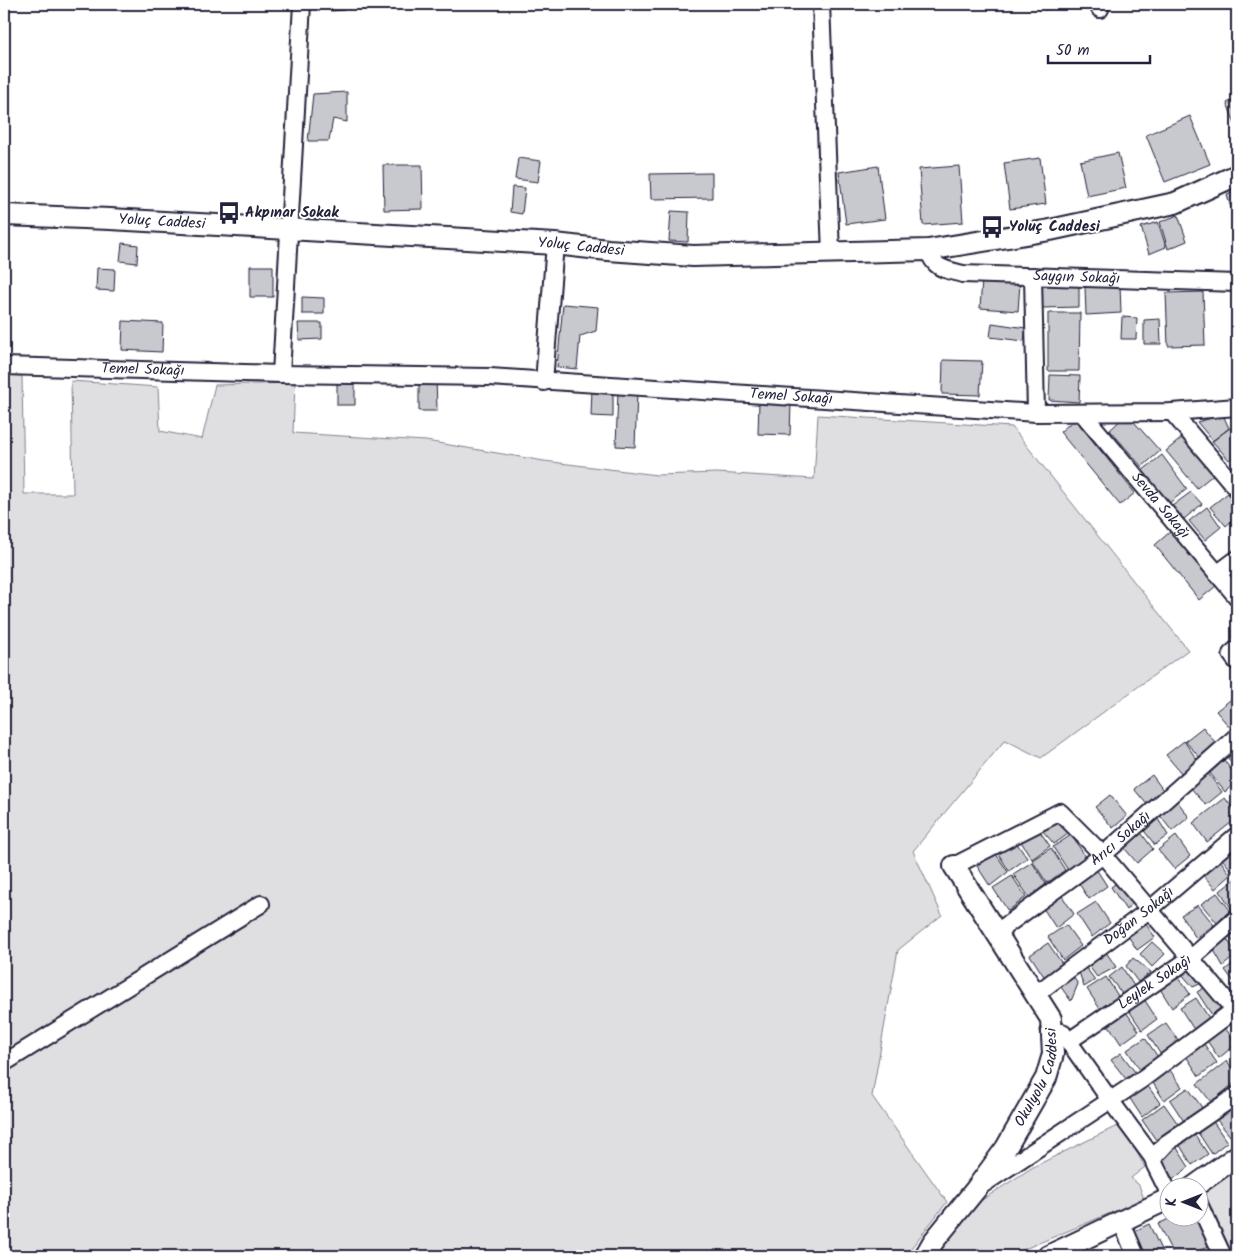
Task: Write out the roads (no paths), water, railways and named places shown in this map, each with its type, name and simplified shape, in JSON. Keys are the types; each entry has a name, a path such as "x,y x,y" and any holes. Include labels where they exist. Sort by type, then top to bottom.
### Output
{"street":[{"path":"281,374 302,4"},
{"path":"821,4 831,253"},
{"name":"Yoluç Caddesi","path":"4,215 110,219 555,244 693,256 928,250 1050,230 1174,203 1237,175"},
{"path":"544,382 555,244"},
{"name":"Saygın Sokağı","path":"928,250 931,259 938,267 963,274 1237,283"},
{"path":"1033,276 1036,413"},
{"name":"Temel Sokağı","path":"4,366 281,374 490,377 1036,413 1172,412 1237,407"},
{"path":"1172,412 1237,489"},
{"name":"Sevda Sokağı","path":"1083,414 1237,597"},
{"path":"1217,574 1237,559"},
{"path":"1237,649 1231,654 1237,662"},
{"name":"Arıcı Sokağı","path":"997,932 1103,855 1237,736"},
{"path":"954,866 1060,812 1103,855 1236,1010 1141,1080 976,1189"},
{"name":"Doğan Sokağı","path":"1036,994 1149,910 1237,835"},
{"name":"Okulyolu Caddesi","path":"925,1256 933,1242 1006,1148 1046,1078 1053,1054 1052,1019 954,866"},
{"path":"4,1063 261,904"},
{"name":"Leylek Sokağı","path":"1069,1041 1191,958 1237,918"},
{"path":"1052,1019 1153,1158 1162,1178"},
{"path":"1153,1158 1167,1142 1237,1095"},
{"path":"1206,1178 1237,1156"},
{"path":"1048,1256 1158,1204"},
{"path":"1121,1221 1136,1256"},
{"path":"1208,1224 1223,1256"}],"place":[{"name":"Akpınar Sokak","path":"229,213"},
{"name":"Yoluç Caddesi","path":"992,227"}]}
